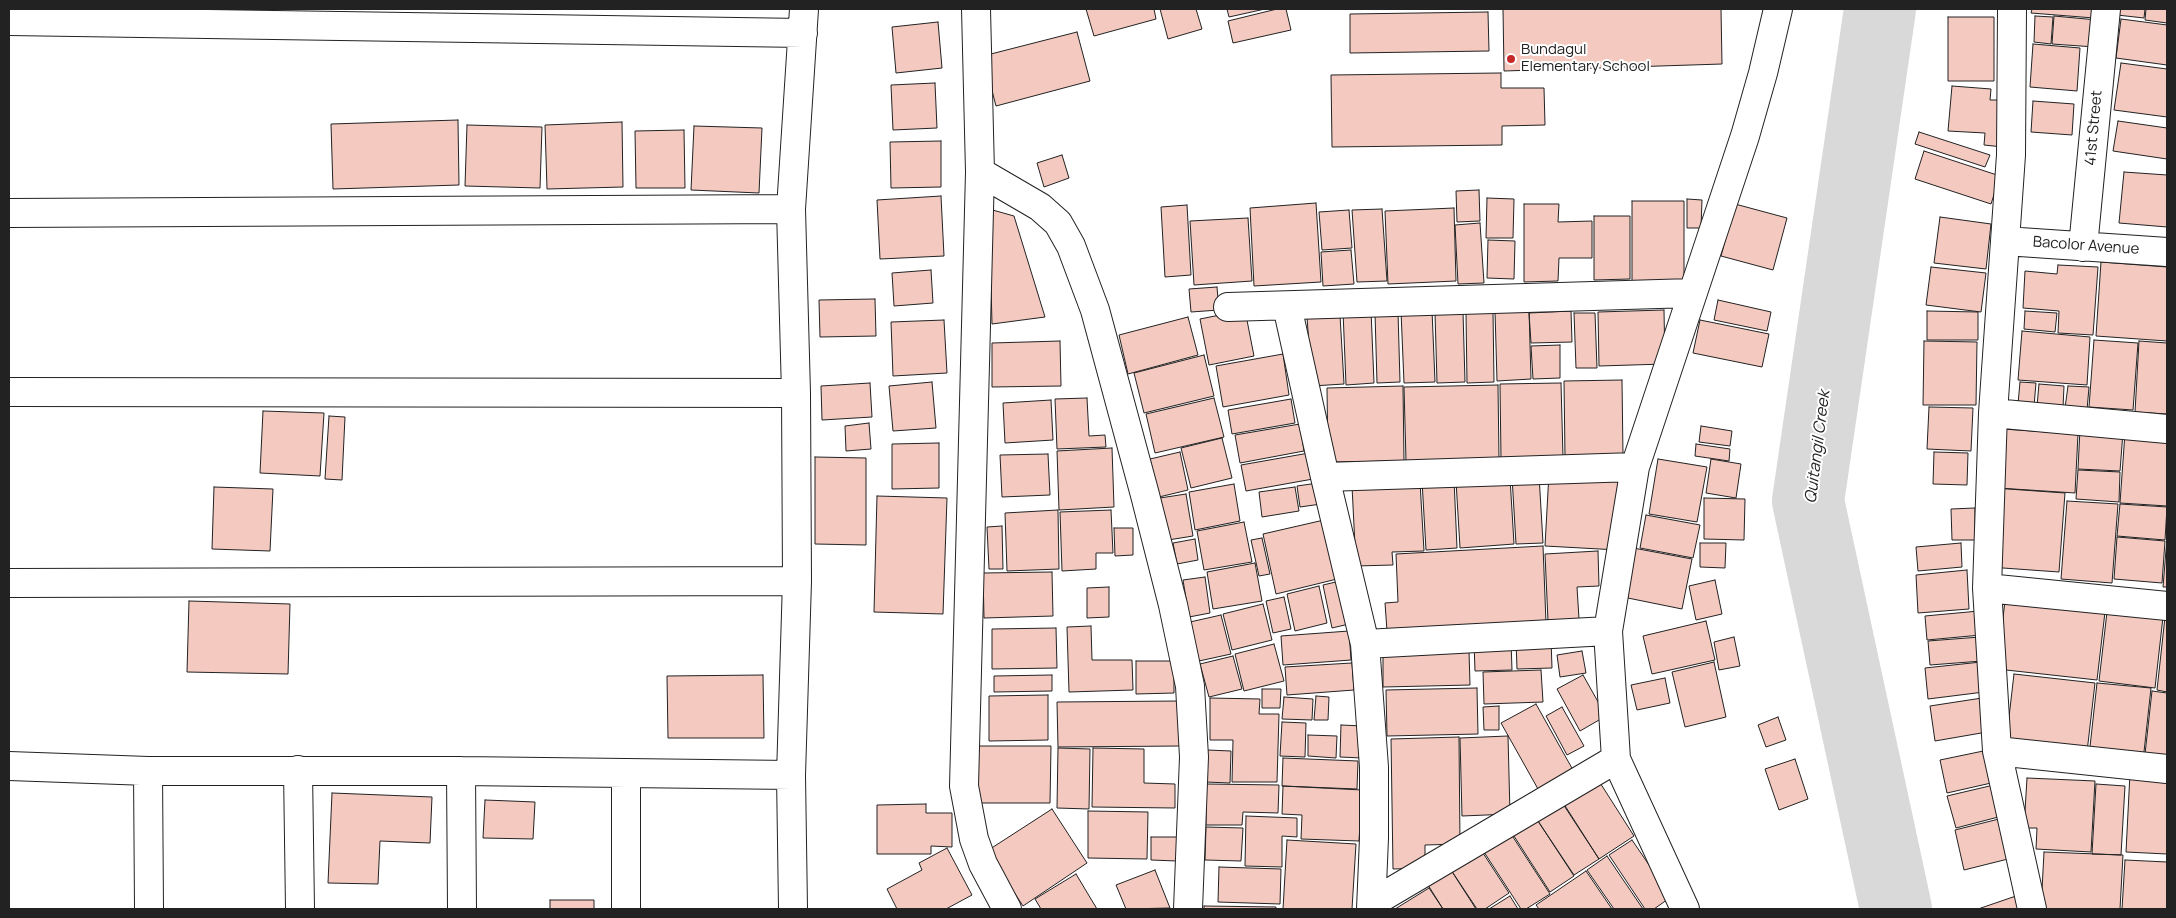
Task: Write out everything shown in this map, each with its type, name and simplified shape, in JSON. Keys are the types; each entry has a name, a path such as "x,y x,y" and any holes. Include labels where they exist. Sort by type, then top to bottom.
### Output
{"street":[{"path":"976,9 980,172 964,786 974,839 983,864 1007,909"},
{"path":"1685,909 1616,759 1608,631 1634,467 1745,136 1763,73 1778,9"},
{"path":"2012,9 2011,155 1993,413 1987,588 1997,751 2032,909"},
{"name":"41st Street","path":"2082,247 2106,9"},
{"path":"9,21 804,21 791,209 796,393 797,581 792,775 794,909"},
{"path":"980,172 1040,207 1058,223 1071,246 1095,310 1173,605 1190,686 1194,757 1188,909"},
{"path":"9,213 791,209"},
{"name":"Bacolor Avenue","path":"2005,240 2167,252"},
{"path":"1228,307 1692,293"},
{"path":"1287,306 1325,478 1365,644 1374,767 1371,906"},
{"path":"9,392 796,393"},
{"path":"1993,413 2167,429"},
{"path":"1325,478 1634,467"},
{"path":"9,583 797,581"},
{"path":"1987,588 2167,606"},
{"path":"1365,644 1608,631"},
{"path":"1997,751 2167,769"},
{"path":"1371,906 1616,759"},
{"path":"9,766 148,771 461,771 792,775"},
{"path":"298,770 300,909"},
{"path":"148,771 148,909"},
{"path":"461,771 462,909"},
{"path":"626,774 626,909"}],"building":[{"path":"1086,9 1154,9 1156,19 1094,36"},
{"path":"1160,9 1196,9 1202,29 1168,39"},
{"path":"1227,9 1265,9 1229,17"},
{"path":"1277,9 1286,9 1291,30 1233,43 1228,21"},
{"path":"1503,9 1721,9 1722,64 1504,71"},
{"path":"2032,9 2094,9 2094,18 2031,13"},
{"path":"2118,9 2145,9 2144,18 2117,15"},
{"path":"2146,9 2167,9 2167,23 2145,20"},
{"path":"1488,12 1489,51 1350,53 1350,14"},
{"path":"2035,16 2053,17 2051,44 2034,42"},
{"path":"2054,16 2097,20 2095,47 2052,44"},
{"path":"1948,17 1994,17 1994,81 1948,81"},
{"path":"2121,19 2167,25 2167,65 2116,58"},
{"path":"938,22 942,68 896,73 892,27"},
{"path":"1077,32 1090,81 996,106 983,56"},
{"path":"2033,44 2080,48 2077,91 2030,87"},
{"path":"2121,63 2167,69 2167,117 2114,110"},
{"path":"1501,73 1501,88 1544,88 1545,125 1502,126 1502,145 1332,147 1331,75"},
{"path":"935,83 937,128 893,130 891,85"},
{"path":"1952,86 1991,89 1990,100 2006,100 2003,147 1984,145 1985,133 1948,131"},
{"path":"2033,101 2074,104 2072,135 2031,132"},
{"path":"458,120 459,185 333,189 331,124"},
{"path":"2118,121 2167,128 2167,159 2113,151"},
{"path":"622,122 623,187 547,189 545,125"},
{"path":"467,125 542,127 540,188 465,186"},
{"path":"694,126 762,128 759,193 691,190"},
{"path":"684,130 685,188 636,188 635,131"},
{"path":"1919,132 1990,155 1985,167 1915,144"},
{"path":"941,141 941,187 891,188 890,142"},
{"path":"1924,151 2000,176 1991,204 1915,179"},
{"path":"1062,155 1069,178 1044,187 1037,163"},
{"path":"2124,172 2167,175 2167,227 2119,223"},
{"path":"1479,190 1480,221 1457,222 1456,191"},
{"path":"941,196 944,256 880,259 877,200"},
{"path":"1487,198 1514,199 1513,238 1486,238"},
{"path":"1687,199 1702,200 1701,228 1687,228"},
{"path":"1632,201 1684,201 1684,281 1632,281"},
{"path":"1316,203 1321,282 1254,286 1250,208"},
{"path":"1524,204 1559,204 1558,222 1592,221 1592,258 1559,258 1558,281 1524,282"},
{"path":"1735,204 1787,218 1773,270 1721,256"},
{"path":"1187,205 1191,275 1165,277 1161,207"},
{"path":"1454,208 1456,281 1388,284 1385,211"},
{"path":"989,209 1014,216 1045,317 992,324"},
{"path":"1382,209 1387,281 1357,282 1352,210"},
{"path":"1349,210 1352,248 1322,250 1319,212"},
{"path":"1594,216 1630,216 1630,279 1594,280"},
{"path":"1940,217 1991,224 1986,269 1934,263"},
{"path":"1248,218 1252,281 1194,285 1190,221"},
{"path":"1480,223 1484,283 1458,284 1455,225"},
{"path":"1488,240 1515,241 1514,279 1487,278"},
{"path":"1351,250 1354,284 1323,286 1321,252"},
{"path":"2101,262 2167,267 2167,341 2096,336"},
{"path":"2058,265 2098,267 2093,335 2058,333 2059,311 2023,308 2025,271 2057,274"},
{"path":"1931,267 1986,273 1981,312 1926,305"},
{"path":"931,270 933,303 894,306 892,273"},
{"path":"1217,287 1219,310 1191,312 1189,289"},
{"path":"875,299 876,336 820,337 819,300"},
{"path":"1718,300 1771,312 1767,331 1714,320"},
{"path":"1529,309 1531,379 1497,381 1495,311"},
{"path":"1245,310 1254,356 1209,365 1200,319"},
{"path":"1371,310 1374,383 1346,385 1343,311"},
{"path":"1432,310 1435,382 1404,383 1401,311"},
{"path":"1664,310 1665,364 1599,366 1598,312"},
{"path":"1571,311 1572,342 1531,343 1529,313"},
{"path":"1927,311 1978,312 1978,340 1927,340"},
{"path":"2025,311 2057,313 2055,332 2024,329"},
{"path":"1398,312 1400,382 1377,383 1375,313"},
{"path":"1463,312 1465,382 1437,383 1435,313"},
{"path":"1493,312 1494,382 1467,383 1466,313"},
{"path":"1574,313 1595,313 1597,368 1576,368"},
{"path":"1340,315 1344,384 1312,386 1307,317"},
{"path":"1188,317 1198,355 1128,374 1119,335"},
{"path":"944,320 947,373 893,376 891,322"},
{"path":"1700,320 1769,334 1762,367 1693,353"},
{"path":"2022,331 2090,337 2087,385 2018,380"},
{"path":"2094,340 2138,343 2133,410 2089,407"},
{"path":"1060,341 1061,386 992,387 992,343"},
{"path":"1924,341 1977,342 1976,405 1923,405"},
{"path":"2139,341 2167,343 2167,414 2135,412"},
{"path":"1560,345 1560,378 1533,379 1531,346"},
{"path":"1283,354 1289,395 1223,407 1216,366"},
{"path":"1204,355 1214,396 1144,413 1134,373"},
{"path":"1622,380 1623,456 1565,457 1564,381"},
{"path":"932,382 936,428 893,431 889,386"},
{"path":"2020,382 2036,383 2034,406 2018,404"},
{"path":"870,383 872,417 822,420 821,386"},
{"path":"1561,383 1563,457 1501,459 1500,384"},
{"path":"2039,384 2064,386 2063,408 2037,406"},
{"path":"1498,385 1499,459 1406,461 1404,387"},
{"path":"1403,386 1404,461 1328,462 1327,388"},
{"path":"2068,386 2089,387 2087,410 2065,408"},
{"path":"1087,398 1089,436 1105,435 1106,447 1057,449 1055,399"},
{"path":"1214,398 1224,437 1155,453 1146,414"},
{"path":"1291,399 1295,423 1232,434 1228,410"},
{"path":"1051,400 1053,440 1005,443 1003,403"},
{"path":"1929,407 1973,408 1971,451 1927,449"},
{"path":"263,411 324,413 320,476 260,473"},
{"path":"329,416 345,417 342,480 325,479"},
{"path":"869,423 871,449 846,451 845,426"},
{"path":"1300,424 1304,451 1240,463 1235,435"},
{"path":"1701,426 1732,431 1730,446 1699,442"},
{"path":"2002,429 2078,434 2075,493 1998,488"},
{"path":"2080,429 2123,432 2120,471 2078,469"},
{"path":"2125,433 2167,436 2167,506 2120,503"},
{"path":"1222,438 1232,478 1191,488 1181,448"},
{"path":"939,443 939,488 892,489 892,444"},
{"path":"1696,444 1730,449 1729,461 1695,456"},
{"path":"1112,448 1114,507 1059,510 1057,451"},
{"path":"1180,452 1188,490 1159,497 1150,459"},
{"path":"1934,452 1968,453 1967,485 1933,484"},
{"path":"1309,453 1313,479 1246,491 1241,465"},
{"path":"1048,454 1050,495 1002,497 1000,455"},
{"path":"815,457 866,458 866,545 815,544"},
{"path":"1658,459 1707,467 1697,522 1649,514"},
{"path":"1711,459 1741,464 1736,498 1706,493"},
{"path":"2078,470 2120,472 2119,502 2076,499"},
{"path":"1549,473 1622,477 1618,550 1545,546"},
{"path":"1539,475 1543,543 1516,544 1512,477"},
{"path":"1510,478 1514,544 1460,548 1456,481"},
{"path":"1454,479 1457,548 1426,550 1422,481"},
{"path":"1420,482 1424,551 1392,552 1393,565 1356,566 1352,486"},
{"path":"1318,483 1321,504 1300,507 1297,486"},
{"path":"1234,484 1240,521 1195,530 1189,492"},
{"path":"214,487 273,489 270,551 212,549"},
{"path":"1295,487 1299,511 1262,517 1259,492"},
{"path":"1994,488 2065,493 2059,572 1989,567"},
{"path":"1186,494 1193,536 1168,540 1160,498"},
{"path":"877,496 947,498 943,614 874,612"},
{"path":"1704,498 1745,499 1744,540 1704,539"},
{"path":"2067,501 2118,504 2112,583 2061,579"},
{"path":"2120,504 2167,507 2165,540 2117,536"},
{"path":"1975,508 1975,540 1952,540 1951,509"},
{"path":"1058,510 1059,569 1007,571 1005,513"},
{"path":"1111,510 1113,553 1096,553 1096,569 1062,571 1060,512"},
{"path":"1646,515 1700,525 1693,558 1640,548"},
{"path":"1324,520 1337,579 1276,594 1263,534"},
{"path":"1244,522 1252,562 1204,570 1197,531"},
{"path":"1002,526 1003,569 989,569 987,527"},
{"path":"1114,528 1133,528 1133,555 1115,556"},
{"path":"2117,537 2165,541 2162,583 2114,579"},
{"path":"1262,538 1270,574 1259,576 1251,540"},
{"path":"2167,538 2167,587 2163,587"},
{"path":"1195,539 1198,560 1177,564 1173,543"},
{"path":"1700,543 1726,543 1725,568 1700,567"},
{"path":"1961,543 1962,567 1918,571 1916,547"},
{"path":"1543,546 1546,623 1387,631 1385,603 1398,602 1396,554"},
{"path":"1628,547 1692,559 1682,609 1618,596"},
{"path":"1598,551 1599,586 1577,587 1579,619 1548,621 1545,554"},
{"path":"1255,563 1262,601 1213,609 1207,572"},
{"path":"1967,570 1969,609 1918,613 1916,575"},
{"path":"1052,572 1053,616 984,618 983,573"},
{"path":"1205,577 1210,613 1189,617 1183,580"},
{"path":"1715,580 1722,614 1696,620 1689,586"},
{"path":"1340,581 1349,624 1332,628 1323,585"},
{"path":"1319,586 1327,623 1295,631 1287,594"},
{"path":"1109,587 1109,617 1087,618 1087,588"},
{"path":"1284,597 1291,629 1273,633 1266,601"},
{"path":"189,601 290,604 288,674 187,672"},
{"path":"2005,601 2105,612 2097,680 1997,669"},
{"path":"1263,604 1272,640 1232,650 1223,614"},
{"path":"1979,611 1981,635 1927,640 1925,616"},
{"path":"2107,612 2163,617 2155,688 2099,681"},
{"path":"1221,615 1231,654 1199,661 1190,622"},
{"path":"2165,617 2167,618 2167,692 2157,690"},
{"path":"1706,621 1715,660 1652,674 1643,636"},
{"path":"1091,626 1092,660 1132,660 1133,690 1069,692 1067,627"},
{"path":"1056,628 1057,668 992,669 992,629"},
{"path":"1349,631 1351,660 1283,665 1281,636"},
{"path":"1734,637 1740,666 1719,670 1714,642"},
{"path":"1980,637 1982,661 1930,665 1928,641"},
{"path":"1551,639 1552,668 1517,669 1516,640"},
{"path":"1511,641 1512,670 1475,671 1474,642"},
{"path":"1274,644 1284,681 1244,691 1235,654"},
{"path":"1469,651 1470,685 1383,687 1383,653"},
{"path":"1582,651 1586,673 1560,677 1557,655"},
{"path":"1233,656 1242,689 1209,697 1200,664"},
{"path":"1136,661 1174,661 1174,693 1136,694"},
{"path":"1714,662 1726,717 1685,727 1672,672"},
{"path":"1981,662 1984,692 1928,699 1925,668"},
{"path":"1352,663 1354,690 1287,695 1285,667"},
{"path":"1541,670 1543,702 1484,704 1483,672"},
{"path":"2014,674 2095,683 2087,752 2006,743"},
{"path":"763,675 764,738 668,738 667,676"},
{"path":"1052,675 1052,691 994,692 994,676"},
{"path":"1583,675 1606,716 1580,731 1557,689"},
{"path":"1665,678 1670,703 1637,710 1631,685"},
{"path":"2097,683 2151,688 2143,761 2089,756"},
{"path":"1477,688 1478,734 1387,736 1386,690"},
{"path":"1262,689 1281,689 1280,708 1262,708"},
{"path":"2152,691 2167,693 2167,765 2144,763"},
{"path":"1048,695 1048,740 989,741 989,696"},
{"path":"1316,696 1329,697 1328,720 1314,720"},
{"path":"1284,697 1313,699 1312,720 1282,719"},
{"path":"1210,698 1260,699 1259,714 1279,714 1277,782 1232,782 1233,740 1210,740"},
{"path":"1982,698 1987,732 1935,741 1930,706"},
{"path":"1180,701 1180,746 1058,747 1057,702"},
{"path":"1536,704 1573,770 1538,789 1501,723"},
{"path":"1499,706 1499,730 1484,730 1483,707"},
{"path":"1562,707 1584,746 1567,755 1546,716"},
{"path":"1778,717 1786,740 1766,747 1758,725"},
{"path":"1282,722 1306,723 1305,757 1280,756"},
{"path":"1341,725 1363,726 1362,758 1340,757"},
{"path":"1308,735 1337,736 1336,758 1308,756"},
{"path":"1508,736 1510,814 1462,816 1460,738"},
{"path":"1459,737 1460,844 1425,845 1425,868 1393,869 1391,739"},
{"path":"974,746 1051,746 1050,803 974,803"},
{"path":"1058,748 1090,749 1089,809 1057,808"},
{"path":"1093,748 1144,749 1144,783 1175,784 1175,808 1092,807"},
{"path":"1993,749 2000,781 1947,793 1940,760"},
{"path":"1207,750 1231,751 1230,783 1206,782"},
{"path":"1283,758 1358,761 1357,789 1282,786"},
{"path":"1795,759 1808,799 1779,810 1765,769"},
{"path":"2130,773 2167,775 2167,854 2126,852"},
{"path":"1597,778 1634,836 1599,859 1562,801"},
{"path":"2027,778 2095,781 2091,852 2036,849 2037,828 2024,828"},
{"path":"1206,784 1279,785 1278,813 1243,812 1242,825 1206,825"},
{"path":"1998,784 2006,815 1956,828 1947,796"},
{"path":"2096,784 2125,786 2121,855 2092,854"},
{"path":"1283,786 1362,790 1359,841 1301,839 1302,815 1282,814"},
{"path":"332,793 432,797 430,843 380,841 378,884 328,883"},
{"path":"485,800 535,802 533,839 483,838"},
{"path":"1561,801 1599,859 1574,875 1536,818"},
{"path":"926,804 926,813 952,813 952,847 931,846 931,854 877,854 877,805"},
{"path":"1052,809 1087,863 1023,906 987,851"},
{"path":"1088,811 1148,812 1147,859 1088,858"},
{"path":"1246,816 1297,818 1297,837 1282,836 1282,867 1245,866"},
{"path":"1536,818 1574,876 1550,892 1512,833"},
{"path":"1999,819 2008,859 1964,870 1955,830"},
{"path":"1206,827 1243,828 1241,861 1205,860"},
{"path":"1511,834 1550,894 1526,909 1521,909 1484,852"},
{"path":"1151,837 1177,837 1177,861 1151,860"},
{"path":"1287,840 1356,844 1352,909 1283,909"},
{"path":"1632,840 1671,897 1654,909 1645,909 1609,855"},
{"path":"947,848 972,895 946,909 897,909 887,889 922,870 919,863"},
{"path":"1481,850 1509,893 1485,909 1477,909 1451,870"},
{"path":"2044,852 2123,855 2120,909 2041,909"},
{"path":"1607,856 1643,909 1614,909 1587,870"},
{"path":"2125,860 2167,862 2167,909 2122,909"},
{"path":"1219,867 1281,869 1280,904 1218,902"},
{"path":"1155,870 1170,908 1126,909 1116,885"},
{"path":"1451,870 1476,909 1443,909 1428,885"},
{"path":"1586,871 1612,909 1539,909 1536,905"},
{"path":"1076,874 1097,909 1041,909 1035,899"},
{"path":"1429,888 1443,909 1395,909"},
{"path":"1510,896 1518,909 1489,909"},
{"path":"2016,896 2020,909 1978,909"},
{"path":"550,900 594,900 594,909 550,909"},
{"path":"1204,906 1276,907 1276,909 1204,909"}],"waterway":[{"name":"Quitangil Creek","path":"1880,9 1808,501 1896,909"}],"place":[{"name":"Bundagul Elementary School","path":"1511,59"}]}
